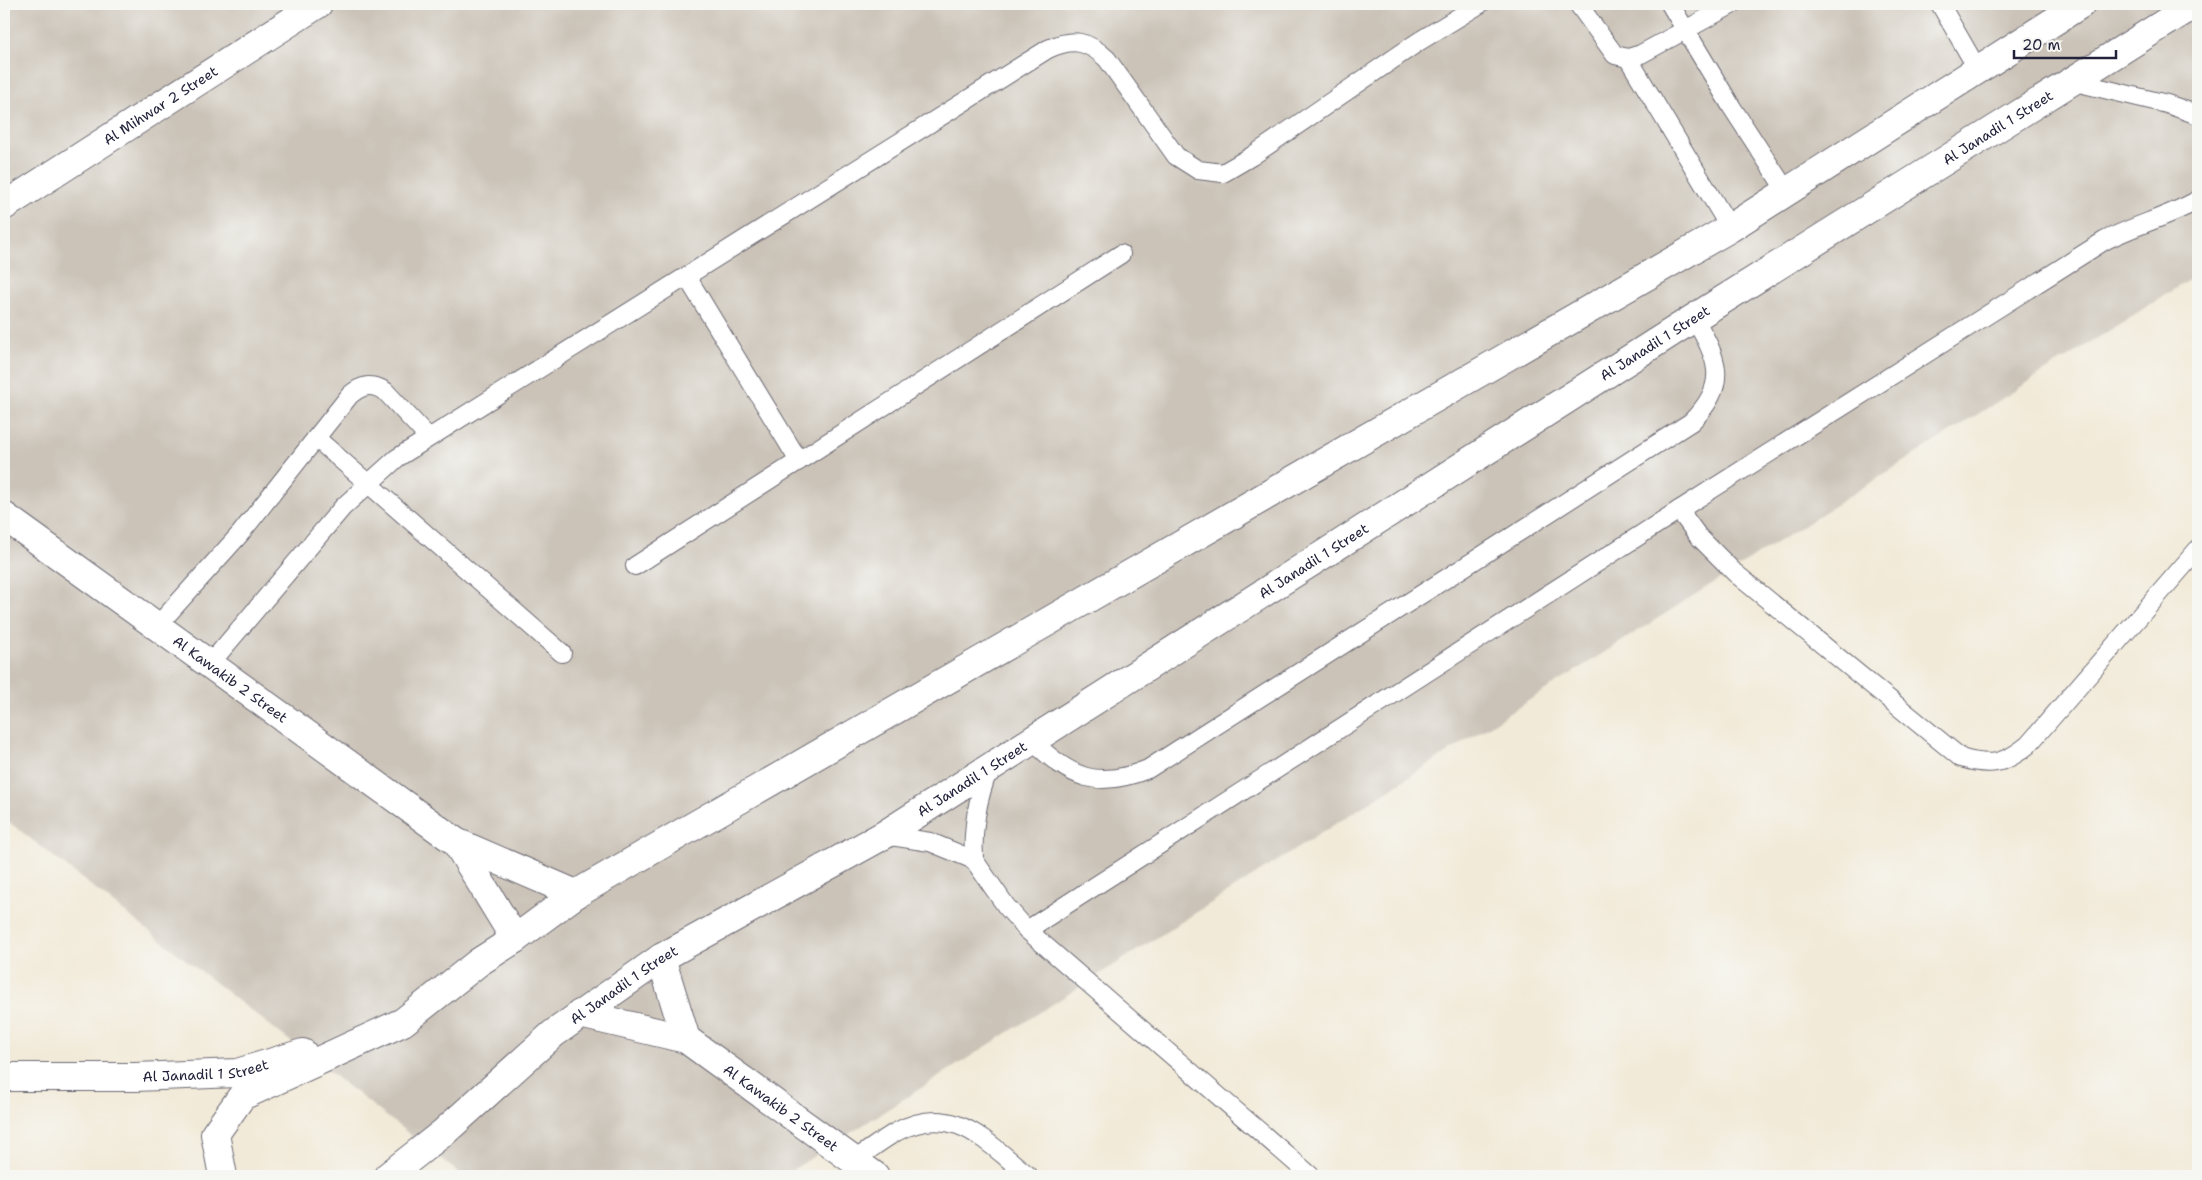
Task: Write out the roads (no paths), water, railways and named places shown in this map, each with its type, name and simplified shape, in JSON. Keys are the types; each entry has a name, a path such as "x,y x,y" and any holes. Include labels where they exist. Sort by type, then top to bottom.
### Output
{"street":[{"name":"Al Mihwar 2 Street","path":"4,206 318,4"},
{"name":"Al Janadil 1 Street","path":"224,1176 216,1134 242,1096 403,1022 478,962 515,939 576,894 1730,228 2081,4"},
{"name":"Al Janadil 1 Street","path":"388,1176 444,1132 553,1034 661,958 884,835 1694,318 2071,81 2193,8"},
{"name":"Al Kawakib 2 Street","path":"4,516 456,842 576,894"},
{"name":"Al Kawakib 2 Street","path":"456,842 515,939"},
{"path":"661,958 686,1039"},
{"name":"Al Kawakib 2 Street","path":"580,1014 686,1039 875,1176"},
{"name":"Al Janadil 1 Street","path":"4,1077 135,1077 238,1073 403,1022"},
{"name":"Al Janadil 1 Street","path":"410,1176 444,1132"}],"lane":[{"path":"209,665 328,524 368,483 428,437 1040,54 1063,42 1079,42 1095,48 1107,59 1176,156 1198,170 1222,174 1252,156 1418,42 1480,4"},
{"path":"1578,4 1615,55 1628,58 1641,54 1733,4"},
{"path":"1670,4 1787,192"},
{"path":"1940,4 1978,70"},
{"path":"1628,58 1730,228"},
{"path":"2071,81 2166,104 2198,115"},
{"path":"1027,930 1679,510 2104,242 2140,223 2165,215 2198,200"},
{"path":"634,566 1121,254"},
{"path":"686,277 800,461"},
{"path":"1032,741 1058,765 1075,774 1094,779 1113,780 1131,776 1157,764 1691,422 1703,410 1711,397 1716,382 1716,366 1712,350 1694,318"},
{"path":"158,626 240,534 350,395 358,388 377,386 385,391 428,437"},
{"path":"316,438 562,653"},
{"path":"1679,510 1698,536 1735,573 1961,758 1979,764 1997,763 2014,756 2028,745 2198,549"},
{"path":"989,769 975,813 972,836 974,860 1006,906 1027,930 1311,1176"},
{"path":"884,835 930,842 974,860"},
{"path":"854,1160 908,1127 942,1120 957,1123 971,1131 1029,1176"}]}
